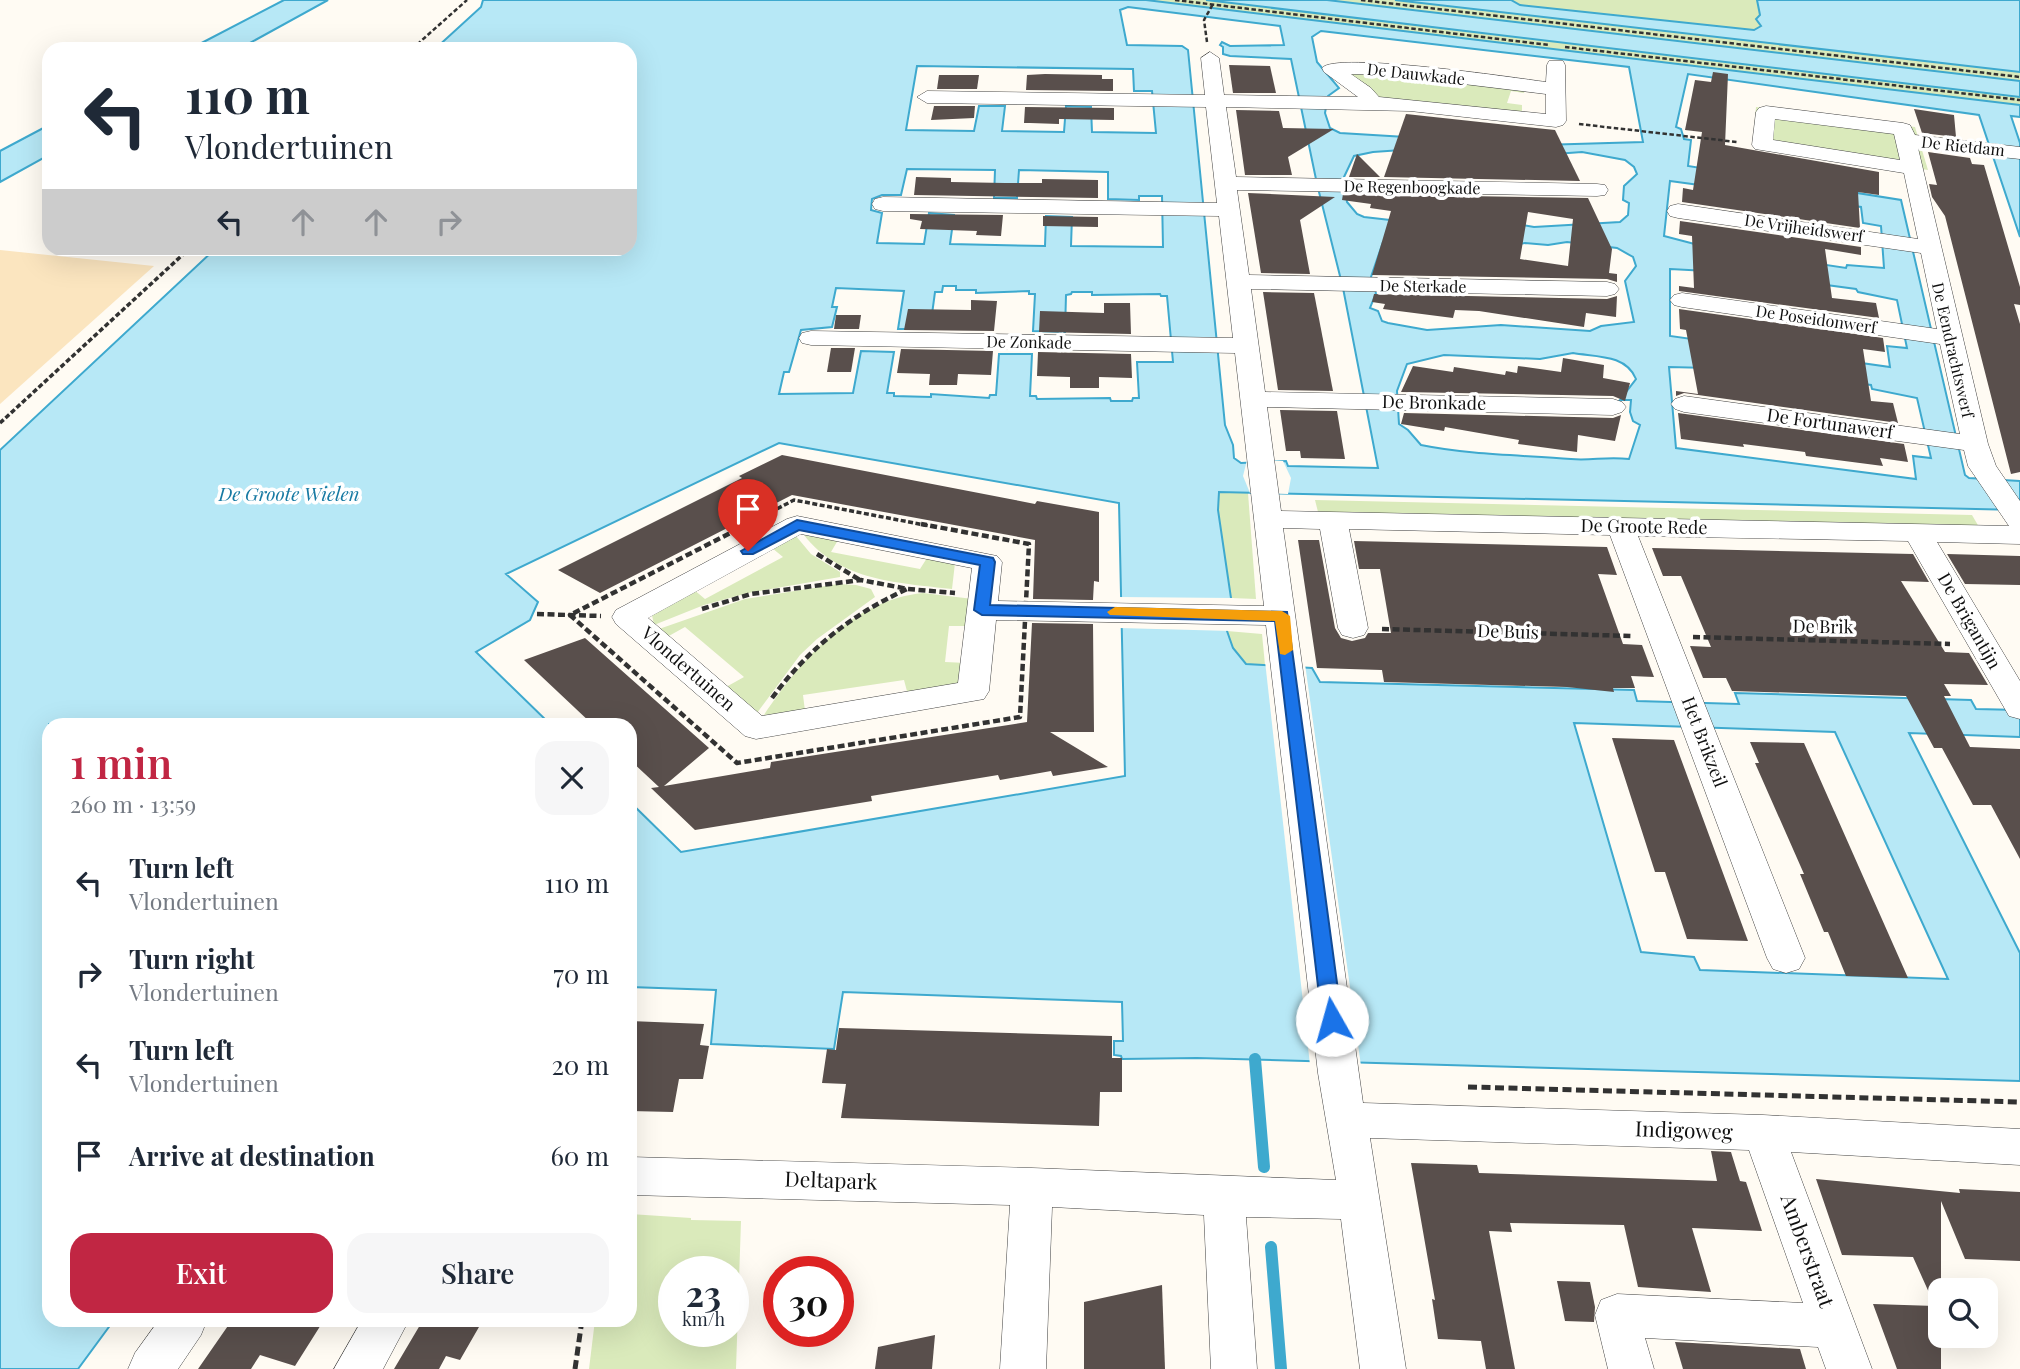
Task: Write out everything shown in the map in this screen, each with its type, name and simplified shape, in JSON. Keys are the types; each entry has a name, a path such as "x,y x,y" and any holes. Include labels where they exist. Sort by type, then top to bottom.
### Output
{"street":[{"path":"1210,58 1207,101 1226,183 1223,209 1239,282 1239,346 1254,399 1267,508 1270,615 1286,662 1338,1073 1348,1120 1383,1369"},
{"path":"1556,65 1556,121"},
{"name":"De Dauwkade","path":"1373,103 1367,92 1331,68 1389,69 1556,89"},
{"path":"927,97 1207,101"},
{"name":"De Dauwkade","path":"1207,101 1410,104 1556,121"},
{"path":"1906,140 1903,129 1766,112 1762,145 1913,168"},
{"name":"De Rietdam","path":"1906,140 2020,153"},
{"name":"De Eendrachtswerf","path":"1906,140 1913,168 1923,246 1969,443 2019,524"},
{"name":"De Regenboogkade","path":"1226,183 1597,190"},
{"path":"883,204 1223,209"},
{"name":"De Vrijheidswerf","path":"1678,211 1923,246"},
{"name":"De Sterkade","path":"1239,282 1607,289"},
{"name":"De Poseidonwerf","path":"1682,300 1946,337"},
{"name":"De Zonkade","path":"811,338 1239,346"},
{"name":"De Bronkade","path":"1254,399 1613,407"},
{"name":"De Fortunawerf","path":"1685,404 1969,443"},
{"name":"De Groote Rede","path":"1267,508 1333,521 1917,533 2019,524"},
{"path":"1333,521 1353,628"},
{"name":"Vlondertuinen","path":"797,525 987,562 972,602 973,691 756,728 627,617 797,525"},
{"name":"Het Brikzeil","path":"1621,527 1786,958"},
{"name":"De Brigantijn","path":"1917,533 2019,707"},
{"path":"972,602 1027,609 1270,615"},
{"name":"Indigoweg","path":"1348,1120 1763,1133 2020,1147"},
{"name":"Amberstraat","path":"1763,1133 1849,1369"},
{"name":"Deltapark","path":"637,1176 1032,1187 1224,1197 1360,1200"},
{"path":"1023,1369 1032,1187"},
{"path":"1224,1197 1234,1369"},
{"path":"1630,1369 1617,1315 1835,1326"},
{"path":"151,1369 180,1327"},
{"path":"357,1369 383,1327"}],"path":[{"path":"420,42 467,0"},
{"path":"1175,0 1552,45"},
{"path":"1360,0 2020,77"},
{"path":"1204,20 1213,5"},
{"path":"1565,47 2020,100"},
{"path":"1556,121 1762,145"},
{"path":"0,423 181,256"},
{"path":"794,500 1028,544 1020,717 737,763 570,615 794,500"},
{"path":"811,550 861,580"},
{"path":"691,613 751,594 861,580 972,602"},
{"path":"768,705 793,668 814,647 873,604 908,589"},
{"path":"537,614 627,617"},
{"name":"De Buis","path":"1353,628 1663,637"},
{"name":"De Brik","path":"1663,637 1983,645"},
{"path":"1468,1087 2020,1102"},
{"path":"576,1369 581,1327"}],"green space":[{"path":"1146,0 1206,0 2020,97 2020,105"},
{"path":"1327,0 1395,0 1938,62 2020,72 2020,81"},
{"path":"1511,0 1757,0 1761,26 1754,30 1519,5"},
{"path":"1362,71 1525,89 1524,93 1511,91 1507,103 1522,105 1522,113 1380,100 1343,74"},
{"path":"1756,107 1915,127 1928,170 1753,142"},
{"path":"1218,492 1248,493 1256,599 1231,598 1218,510"},
{"path":"1315,500 1972,515 1979,527 1318,512"},
{"path":"804,535 838,540 831,552 920,569 927,558 955,563 952,589 892,581 852,571 818,550"},
{"path":"796,536 811,554 840,572 840,577 748,593 704,605 654,625 652,615 693,589 705,599 783,557 772,548"},
{"path":"838,584 871,589 875,597 817,639 800,655 757,713 726,687 744,677 685,627 667,637 659,629 745,599"},
{"path":"923,593 973,599 970,626 949,626 945,662 967,663 960,683 908,695 904,680 803,695 805,711 764,715 812,654 851,620 873,607 897,598"},
{"path":"1227,631 1262,634 1265,665 1246,664 1233,648"},
{"path":"637,1214 691,1220 741,1221 740,1256 658,1256 658,1347 737,1347 736,1369 589,1369 594,1327 637,1327"}],"sand":[{"path":"0,250 154,266 0,404"}],"water":[{"path":"284,0 328,0 252,42 203,42"},
{"name":"De Groote Wielen","path":"483,0 1146,0 2020,105 2020,117 2011,116 2020,143 2020,237 1979,115 1688,74 1676,127 1681,129 1684,139 1691,140 1688,166 1901,200 1965,475 1969,478 2020,481 2020,510 1219,492 1218,510 1231,598 1227,631 1233,648 1246,664 1312,668 1320,682 1634,690 1637,701 1739,704 1735,693 1971,700 1976,709 2020,710 2020,737 1909,733 2020,953 2020,1081 1197,1058 1122,1059 1121,1056 1114,1055 1114,1041 1123,1041 1122,1002 843,992 834,1049 711,1044 716,990 637,987 637,809 681,852 1125,776 1119,503 779,443 506,574 538,602 530,620 476,652 544,718 42,718 42,1327 109,1327 78,1369 0,1369 0,450 208,256 637,256 637,42 443,42 481,7","holes":["1128,7 1280,26 1284,45 1230,46 1222,42 1220,45 1223,47 1223,54 1230,56 1291,59 1317,184 1343,288 1378,468 1288,466 1286,461 1241,463 1234,458 1233,445 1225,425 1188,50 1182,46 1127,45 1120,10","1321,31 1629,67 1643,142 1540,145 1340,133 1330,128 1325,113 1328,96 1339,88 1317,62 1312,37","917,66 1133,69 1134,91 1152,91 1156,133 1092,132 1091,107 1066,106 1064,132 1002,131 1005,106 979,106 974,131 906,130","1402,150 1555,154 1582,152 1625,160 1634,167 1637,174 1624,186 1623,200 1629,203 1628,215 1620,222 1534,227 1507,222 1399,221 1364,217 1357,214 1347,202 1344,177 1354,156","907,169 995,170 994,198 1017,198 1019,170 1108,172 1108,199 1139,200 1139,196 1162,196 1163,247 1071,246 1072,217 1046,216 1045,246 950,244 954,215 929,213 924,244 877,243 882,213 871,210 872,199 882,195 901,195","1670,181 1861,207 1863,223 1881,226 1884,268 1847,265 1846,268 1706,247 1664,236","1383,242 1502,247 1525,243 1548,245 1567,242 1617,248 1633,257 1636,266 1625,281 1634,322 1601,326 1590,331 1501,325 1427,330 1382,321 1378,311 1370,308 1376,293 1371,277","1670,269 1708,269 1856,289 1858,292 1897,300 1907,348 1887,346 1890,367 1670,336","943,286 956,286 956,290 976,290 976,293 1029,291 1029,294 1035,294 1033,331 1065,332 1066,295 1072,292 1092,292 1092,295 1167,296 1173,362 1137,362 1139,398 1133,398 1132,401 1111,401 1110,398 1037,399 1036,396 1030,396 1032,354 999,354 996,395 990,395 989,398 931,394 931,397 894,396 894,393 887,393 894,352 861,351 853,393 779,394 784,372 789,372 801,330 832,327 837,307 832,307 836,288 904,291 898,329 930,329 935,292 942,292","1573,353 1609,358 1625,365 1631,371 1636,379 1620,400 1631,400 1630,412 1633,421 1640,425 1629,459 1579,459 1458,451 1421,445 1399,424 1397,391 1407,364 1444,355 1540,359","1710,366 1871,385 1872,389 1917,398 1931,458 1913,456 1916,479 1676,448 1669,367","1574,723 1835,732 1948,979 1700,970 1694,957 1641,952"]},
{"path":"1206,0 1327,0 2020,81 2020,97"},
{"path":"1395,0 1511,0 1520,5 1754,30 1761,26 1756,19 1760,15 1757,0 2020,0 2020,72"},
{"path":"42,129 42,159 0,182 0,151"}],"pier":[{"path":"1247,460 1283,461 1291,478 1288,494 1250,493 1243,476"},
{"path":"1118,597 1234,598 1231,631 1119,628"},
{"path":"1265,661 1305,664 1361,1066 1310,1065"}],"building":[{"path":"1229,65 1270,66 1276,93 1233,93"},
{"path":"1713,72 1728,74 1725,145 1879,172 1879,195 1858,192 1860,228 1682,202 1683,188 1693,190 1702,132 1685,130 1695,80 1711,82"},
{"path":"939,75 979,75 977,89 937,89"},
{"path":"1027,75 1102,75 1102,79 1113,79 1113,91 1026,90"},
{"path":"934,106 975,106 974,118 931,120"},
{"path":"1025,107 1114,108 1114,120 1059,119 1059,124 1024,123"},
{"path":"1914,109 1954,115 1956,137 1922,133"},
{"path":"1236,110 1279,111 1283,128 1334,129 1288,157 1292,175 1245,175"},
{"path":"1406,114 1555,130 1580,181 1384,177"},
{"path":"1928,152 1970,158 1972,164 1984,165 2020,287 2020,305 2014,304 2020,324 2020,472 2011,474 1945,216 1932,197 1929,184 1937,185"},
{"path":"1357,154 1380,177 1349,177"},
{"path":"916,177 951,178 951,182 1005,183 1042,183 1042,179 1098,180 1098,198 914,195"},
{"path":"1248,193 1335,197 1300,220 1310,274 1261,273"},
{"path":"1343,194 1588,198 1612,249 1609,273 1617,274 1617,282 1607,279 1372,275 1391,211 1370,208 1371,204 1342,200","holes":["1528,212 1573,219 1568,266 1520,259"]},
{"path":"910,214 1003,215 1001,236 976,235 977,231 920,229 922,221 910,219"},
{"path":"1043,216 1098,217 1098,227 1043,226"},
{"path":"1680,221 1861,247 1861,255 1825,249 1832,298 1876,303 1879,318 1679,291 1679,286 1694,288 1692,236 1679,234"},
{"path":"1263,292 1314,293 1333,391 1278,390"},
{"path":"1374,294 1607,299 1617,296 1616,317 1586,313 1584,327 1479,311 1455,310 1453,318 1383,309 1385,304 1372,302"},
{"path":"971,300 997,301 994,331 904,330 908,309 971,310"},
{"path":"1104,303 1130,303 1131,334 1039,332 1040,311 1104,313"},
{"path":"1679,309 1883,338 1885,352 1863,349 1871,401 1893,403 1898,423 1684,393 1676,396 1676,391 1698,394 1686,330 1680,329"},
{"path":"836,315 861,315 859,329 834,329"},
{"path":"831,348 855,348 851,372 827,372"},
{"path":"901,349 993,351 991,375 958,374 957,385 929,385 930,374 897,373"},
{"path":"1038,352 1131,354 1132,378 1099,377 1099,388 1070,388 1070,377 1037,376"},
{"path":"1563,358 1604,365 1603,378 1630,383 1625,401 1613,396 1401,392 1413,366 1453,372 1454,367 1505,375 1506,371 1517,373 1518,366 1561,372"},
{"path":"1280,410 1337,411 1345,459 1301,458 1300,451 1286,451"},
{"path":"1404,413 1613,418 1621,415 1615,441 1578,435 1577,452 1518,444 1519,440 1445,427 1444,431 1401,424"},
{"path":"1678,413 1904,444 1908,462 1880,458 1883,466 1806,456 1805,452 1681,439"},
{"path":"782,455 1035,504 1037,501 1099,512 1099,582 1094,581 1093,600 1033,599 1035,540 792,495 600,593 558,570 742,478 739,476"},
{"path":"1298,540 1319,540 1335,628 1341,638 1352,641 1365,638 1368,633 1391,633 1380,569 1359,569 1354,541 1607,547 1617,575 1598,574 1623,644 1642,645 1654,677 1631,676 1635,688 1613,688 1614,692 1567,687 1384,682 1382,670 1317,668"},
{"path":"1652,548 1913,554 1929,582 1901,581 1945,652 1969,653 1988,685 1944,684 1951,696 1944,696 1970,747 2020,749 2020,859 1991,805 1973,805 1942,748 1934,748 1906,696 1732,691 1726,678 1703,678 1690,646 1711,647 1681,576 1663,576"},
{"path":"1947,554 2020,556 2020,585 1965,584"},
{"path":"1032,623 1093,624 1094,732 1050,732 1108,767 1053,776 1051,771 1000,780 998,775 871,796 872,801 695,830 651,788 659,787 637,767 637,718 586,718 524,660 585,638 709,748 664,786 770,768 771,762 1027,722"},
{"path":"1612,738 1674,740 1748,941 1687,939 1665,872 1655,872"},
{"path":"1750,742 1804,743 1908,978 1846,976 1800,874 1804,874 1755,763 1759,763"},
{"path":"637,1021 704,1024 700,1045 709,1046 703,1079 679,1079 673,1112 637,1111"},
{"path":"839,1028 1112,1036 1112,1058 1122,1058 1122,1092 1100,1092 1099,1126 841,1118 846,1084 822,1083 827,1049 836,1050"},
{"path":"1711,1151 1731,1152 1740,1181 1746,1182 1762,1231 1692,1228 1711,1292 1638,1287 1624,1225 1510,1223 1512,1232 1489,1231 1515,1369 1486,1369 1481,1341 1438,1339 1432,1299 1435,1300 1411,1163 1477,1165 1479,1173 1717,1181"},
{"path":"1816,1179 1960,1193 1959,1189 2020,1192 2020,1261 1965,1259 1941,1201 1941,1278 1928,1278 1928,1290 1913,1257 1842,1255"},
{"path":"1557,1281 1590,1282 1595,1307 1594,1322 1565,1321"},
{"path":"1162,1285 1165,1369 1084,1369 1084,1302"},
{"path":"1873,1304 1928,1306 1928,1348 1941,1348 1941,1369 1897,1369"},
{"path":"227,1327 320,1327 295,1366 260,1355 251,1369 198,1369"},
{"path":"419,1327 479,1327 460,1360 446,1356 439,1369 394,1369"},
{"path":"935,1335 932,1369 875,1369 878,1347"},
{"path":"1675,1342 1800,1349 1806,1369 1683,1369"}],"waterway":[{"path":"1255,1059 1264,1167"},
{"path":"1271,1247 1281,1369"}],"slow traffic":[{"path":"1115,612 1282,616 1285,650"}],"route":[{"path":"748,551 797,525 987,562 982,610 1282,616 1332,1020"}]}
